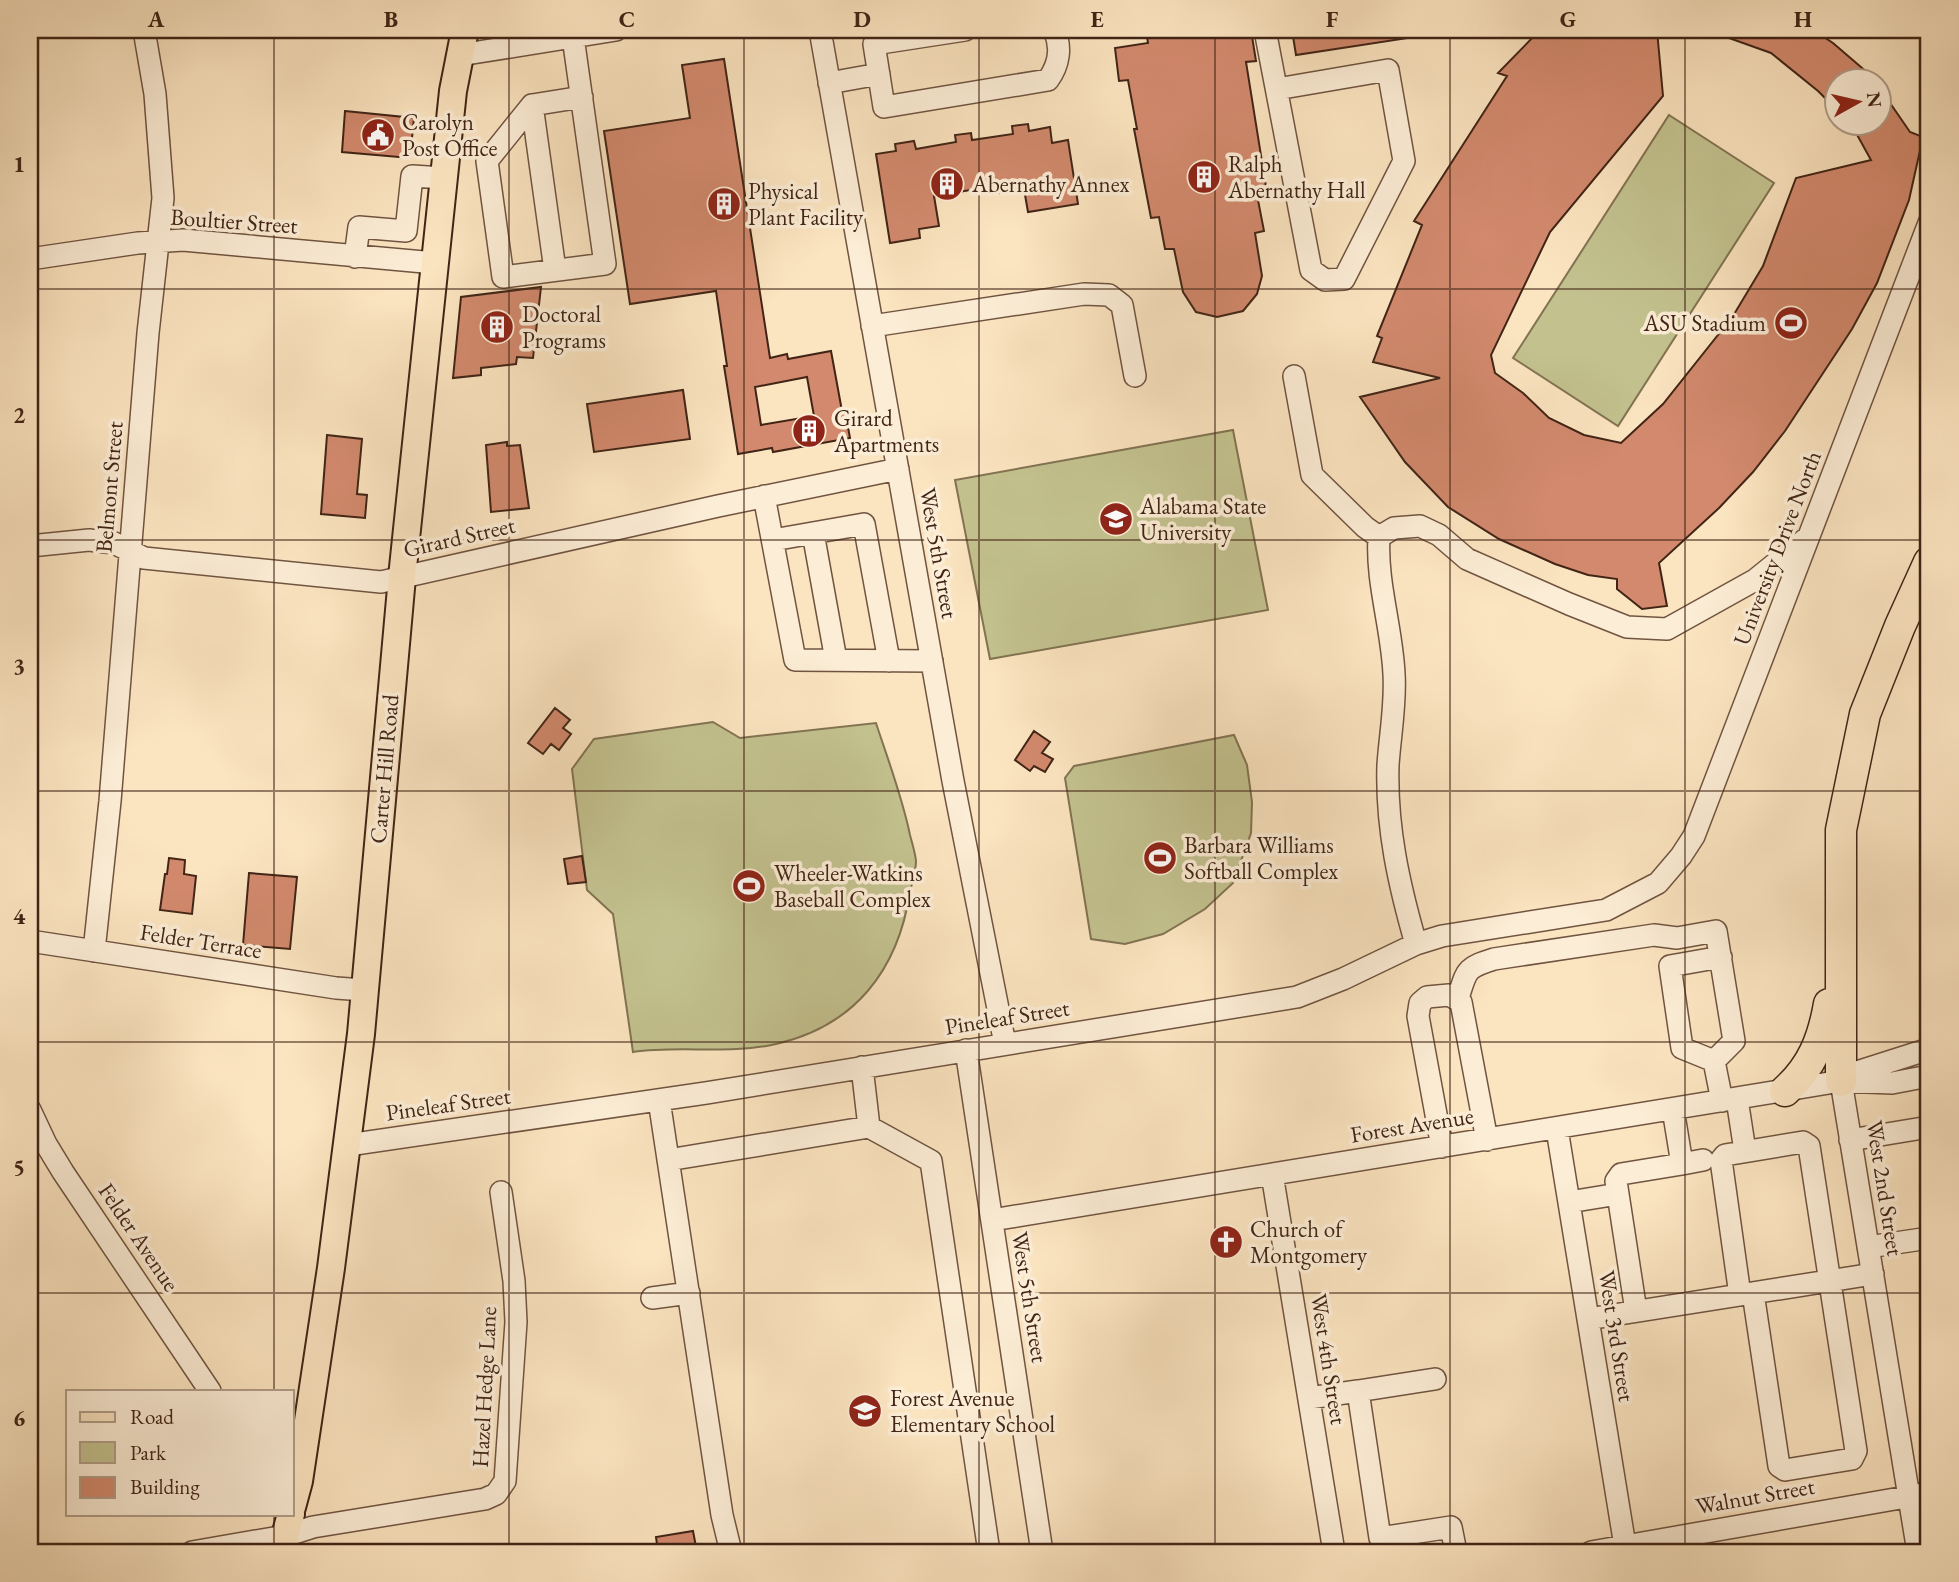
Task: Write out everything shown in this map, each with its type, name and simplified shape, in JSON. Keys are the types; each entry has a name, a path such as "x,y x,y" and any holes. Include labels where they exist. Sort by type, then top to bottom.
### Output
{"highway":[{"path":"1841,1081 1841,830 1865,715 1899,626 1929,562"},
{"path":"1785,1091 1812,1059 1824,1032 1840,945"}],"main road":[{"name":"Carter Hill Road","path":"294,1499 326,1306 348,1145 401,577 453,91 463,43"}],"street":[{"name":"Belmont Street","path":"94,951 110,801 148,333 163,198 155,94 144,30"},
{"path":"463,43 573,37 616,30"},
{"name":"West 5th Street","path":"820,30 932,661 1004,1044"},
{"path":"965,30 874,44 884,107 1048,80 1055,70 1059,56 1054,30"},
{"path":"1265,30 1311,270 1325,280 1345,279 1404,161 1388,70 1277,89"},
{"path":"573,37 582,97 605,264 503,277 487,161 532,105 582,97"},
{"path":"829,83 879,74"},
{"path":"532,105 555,271"},
{"path":"403,262 412,176 444,178"},
{"name":"University Drive North","path":"1658,883 1694,836 1929,223"},
{"path":"355,257 359,227 406,231"},
{"name":"Boultier Street","path":"30,260 159,241 183,240 435,263"},
{"path":"872,326 1084,294 1109,295 1122,306 1135,376"},
{"path":"1294,376 1312,475 1365,527 1380,537"},
{"name":"Girard Street","path":"30,546 89,540 114,543 144,558 381,582 898,468"},
{"path":"764,496 794,660 932,661"},
{"path":"773,540 864,524 889,661"},
{"path":"1380,537 1394,528 1420,526 1439,535 1467,559 1569,604 1627,627 1667,629 1755,580 1809,537"},
{"path":"814,533 836,660"},
{"path":"1380,537 1378,558 1395,677 1388,766 1389,821 1399,883 1416,944"},
{"name":"Pineleaf Street","path":"348,1145 659,1100 1297,997 1343,979 1416,944 1442,936 1606,910 1658,883"},
{"path":"1458,998 1467,972 1473,965 1507,957 1654,935 1677,938 1716,931 1734,1041 1714,1061"},
{"name":"Felder Terrace","path":"30,941 364,990"},
{"path":"1721,957 1670,966 1682,1048 1714,1061 1745,1151"},
{"path":"1442,1147 1418,1016 1420,1003 1427,997 1449,995 1461,1002 1487,1140"},
{"name":"Forest Avenue","path":"1841,1081 1857,1072 1929,1049"},
{"name":"West 5th Street","path":"966,1050 1042,1552"},
{"path":"862,1067 869,1127"},
{"name":"Forest Avenue","path":"992,1220 1125,1196 1557,1129 1841,1081 1892,1083 1929,1076"},
{"name":"West 2nd Street","path":"1841,1081 1873,1274 1919,1495 1918,1552"},
{"path":"659,1100 722,1515 731,1552"},
{"path":"1674,1109 1682,1164"},
{"name":"Felder Avenue","path":"30,1110 63,1172 209,1390"},
{"path":"668,1160 869,1127 931,1161 989,1552"},
{"path":"1850,1140 1929,1127"},
{"name":"West 3rd Street","path":"1557,1129 1625,1549"},
{"path":"1803,1142 1809,1146 1831,1280 1856,1451 1852,1459 1786,1470 1779,1466 1721,1160 1725,1155 1803,1142"},
{"path":"1636,1311 1616,1181 1621,1174 1703,1160"},
{"name":"West 4th Street","path":"1272,1174 1334,1552"},
{"name":"Hazel Hedge Lane","path":"192,1552 284,1529 313,1527 485,1499 496,1494 503,1486 516,1322 514,1281 501,1192"},
{"path":"1569,1202 1618,1194"},
{"path":"1868,1247 1929,1238"},
{"path":"1588,1319 1873,1274"},
{"path":"652,1298 689,1293"},
{"path":"1309,1398 1434,1379"},
{"path":"1357,1391 1380,1538 1451,1527 1456,1552"},
{"name":"Walnut Street","path":"1591,1552 1625,1549 1919,1495"}],"green space":[{"path":"1669,115 1774,183 1618,426 1513,358"},
{"path":"1233,430 1268,610 990,659 955,480"},
{"name":"Wheeler-Watkins Baseball Complex","path":"713,722 740,738 876,723 899,792 916,858 904,920 883,970 868,991 850,1009 829,1024 804,1036 758,1047 633,1052 613,914 587,890 572,769 594,739"},
{"name":"Barbara Williams Softball Complex","path":"1234,735 1247,765 1252,802 1251,833 1233,883 1205,909 1163,934 1125,944 1091,939 1065,778 1074,766"}],"building":[{"name":"Ralph Abernathy Hall","path":"1146,30 1215,30 1215,33 1251,30 1256,61 1246,62 1268,199 1258,200 1264,231 1255,233 1262,276 1257,294 1243,311 1217,317 1196,312 1183,292 1174,249 1165,249 1159,217 1151,218 1134,129 1137,129 1128,80 1119,81 1115,48 1148,43"},
{"path":"1292,30 1407,30 1408,38 1296,55"},
{"name":"ASU Stadium","path":"1540,30 1657,30 1663,96 1550,232 1491,355 1495,373 1523,393 1549,418 1584,435 1621,443 1663,404 1733,316 1763,266 1796,178 1871,160 1858,136 1892,136 1892,106 1910,132 1923,137 1909,200 1877,283 1852,329 1785,431 1753,472 1719,508 1659,563 1667,606 1642,609 1617,589 1617,579 1588,575 1555,564 1499,539 1448,507 1405,462 1360,397 1440,378 1373,362 1382,338 1377,336 1422,225 1414,221 1507,76 1498,73"},
{"path":"1813,30 1860,66 1822,66 1822,95 1771,53 1712,32"},
{"path":"724,59 770,358 787,354 788,359 831,351 850,438 773,452 772,448 738,454 724,366 727,366 716,291 630,304 604,131 690,118 682,65","holes":["807,377 814,416 761,425 755,387"]},
{"name":"Carolyn Post Office","path":"345,111 414,118 410,158 342,152"},
{"name":"Abernathy Annex","path":"1028,124 1029,131 1050,127 1052,143 1068,140 1078,204 1028,212 1024,189 990,194 989,187 934,196 939,226 919,229 920,238 890,243 876,154 896,151 895,144 914,141 916,149 956,142 955,135 971,133 972,140 1013,134 1012,126"},
{"name":"Doctoral Programs","path":"541,287 533,358 517,357 516,364 481,368 481,375 453,378 461,297"},
{"path":"683,390 690,439 594,452 587,404"},
{"path":"327,435 362,439 357,494 367,495 365,518 321,514"},
{"path":"507,442 507,446 520,445 529,508 491,512 486,445"},
{"path":"555,708 570,720 563,728 571,734 559,750 551,744 543,754 528,743"},
{"path":"1034,731 1050,742 1042,753 1053,759 1045,772 1034,766 1030,771 1015,760"},
{"path":"582,856 586,882 568,884 564,859"},
{"path":"169,858 185,860 184,874 196,876 192,914 160,910"},
{"path":"249,873 297,877 290,949 243,945"},
{"path":"693,1531 697,1552 658,1552 656,1537"}],"place":[{"name":"Carolyn Post Office","path":"378,135"},
{"name":"Ralph Abernathy Hall","path":"1204,177"},
{"name":"Abernathy Annex","path":"947,184"},
{"name":"Physical Plant Facility","path":"724,204"},
{"name":"ASU Stadium","path":"1791,323"},
{"name":"Doctoral Programs","path":"497,327"},
{"name":"Girard Apartments","path":"809,431"},
{"name":"Alabama State University","path":"1116,519"},
{"name":"Barbara Williams Softball Complex","path":"1160,858"},
{"name":"Wheeler-Watkins Baseball Complex","path":"749,886"},
{"name":"Church of Montgomery","path":"1226,1242"},
{"name":"Forest Avenue Elementary School","path":"865,1411"}]}
